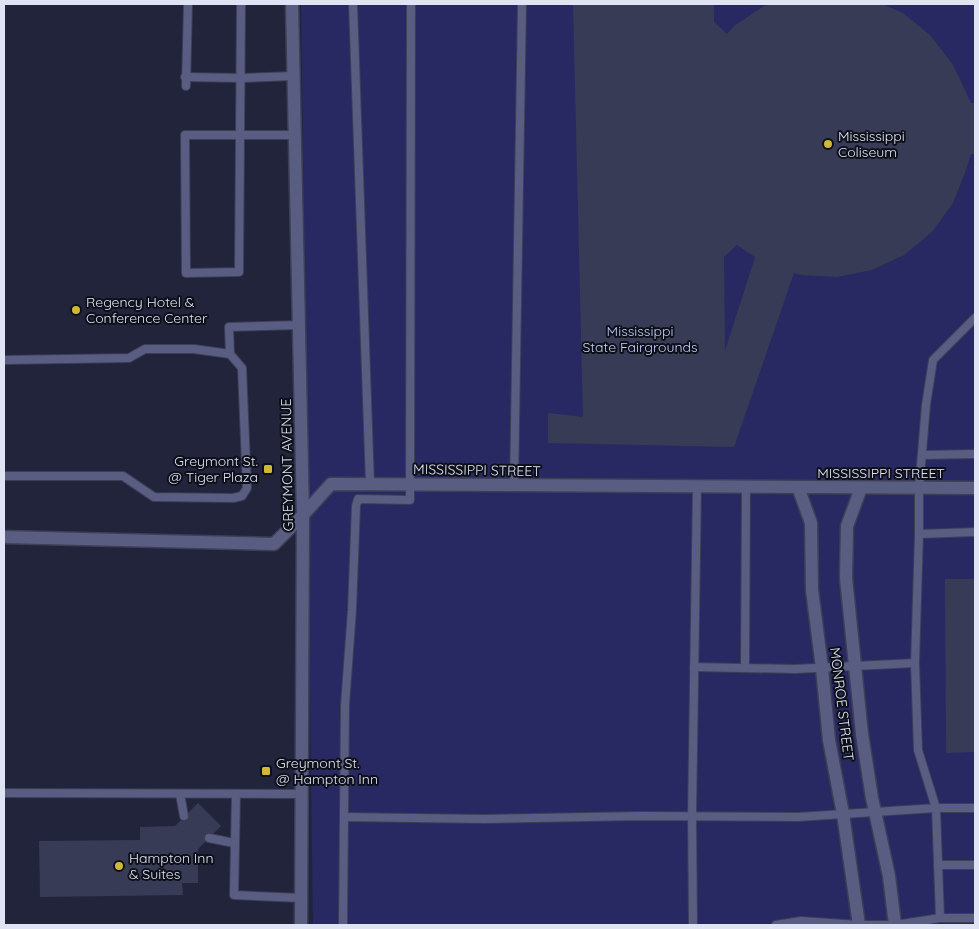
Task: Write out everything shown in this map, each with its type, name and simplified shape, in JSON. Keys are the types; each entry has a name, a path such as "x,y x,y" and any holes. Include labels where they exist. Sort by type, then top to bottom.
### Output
{"street":[{"name":"GREYMONT AVENUE","path":"292,4 304,515 301,925"},
{"name":"MISSISSIPPI STREET","path":"4,537 274,544 304,515 331,484 975,488"},
{"name":"MONROE STREET","path":"798,487 810,523 812,590 829,740 843,814 859,925"},
{"name":"MONROE STREET","path":"861,488 847,526 846,578 862,734 875,812 889,876 895,925"}],"lane":[{"path":"186,86 188,4"},
{"path":"185,126 186,273 240,272 240,4"},
{"path":"353,4 370,484"},
{"path":"343,925 345,705 352,610 356,506 358,499 410,500 411,4"},
{"path":"514,485 522,4"},
{"path":"185,77 241,78 293,76"},
{"path":"185,135 295,135"},
{"path":"940,918 936,808 918,750 915,663 919,488 926,405 933,360 975,318"},
{"path":"4,476 123,476 154,497 233,498 242,496 247,488 242,368 230,354 229,327 299,324"},
{"path":"4,360 129,358 145,349 194,349 230,354"},
{"path":"922,455 975,454"},
{"path":"693,925 692,816 697,487"},
{"path":"745,668 746,487"},
{"path":"919,534 975,532"},
{"path":"694,667 795,669 915,663"},
{"path":"4,793 302,794"},
{"path":"180,794 184,816"},
{"path":"236,794 234,895 301,898"},
{"path":"344,817 484,819 640,816 798,817 936,808 975,808"},
{"path":"209,838 234,843"},
{"path":"938,865 975,865"},
{"path":"776,925 801,921 859,925 895,925 940,918 975,918"}],"green space":[{"name":"Mississippi State Fairgrounds","path":"301,4 975,4 975,925 313,925"}],"building":[{"path":"573,4 714,4 714,22 727,34 734,26 764,6 772,4 882,4 903,13 931,36 953,65 971,103 975,103 975,154 971,154 953,203 932,232 904,255 872,270 837,277 794,273 734,447 548,443 548,413 583,417","holes":["737,245 755,257 725,351 724,257"]},
{"path":"945,579 975,579 975,752 946,753"},
{"name":"Hampton Inn & Suites","path":"198,803 221,826 198,849 198,883 182,883 183,895 40,897 39,841 140,840 140,827 175,826"}],"place":[{"name":"Mississippi Coliseum","path":"828,144"},
{"name":"Regency Hotel & Conference Center","path":"76,310"},
{"name":"Greymont St. @ Tiger Plaza","path":"268,469"},
{"name":"Greymont St. @ Hampton Inn","path":"266,771"},
{"name":"Hampton Inn & Suites","path":"119,866"}]}
